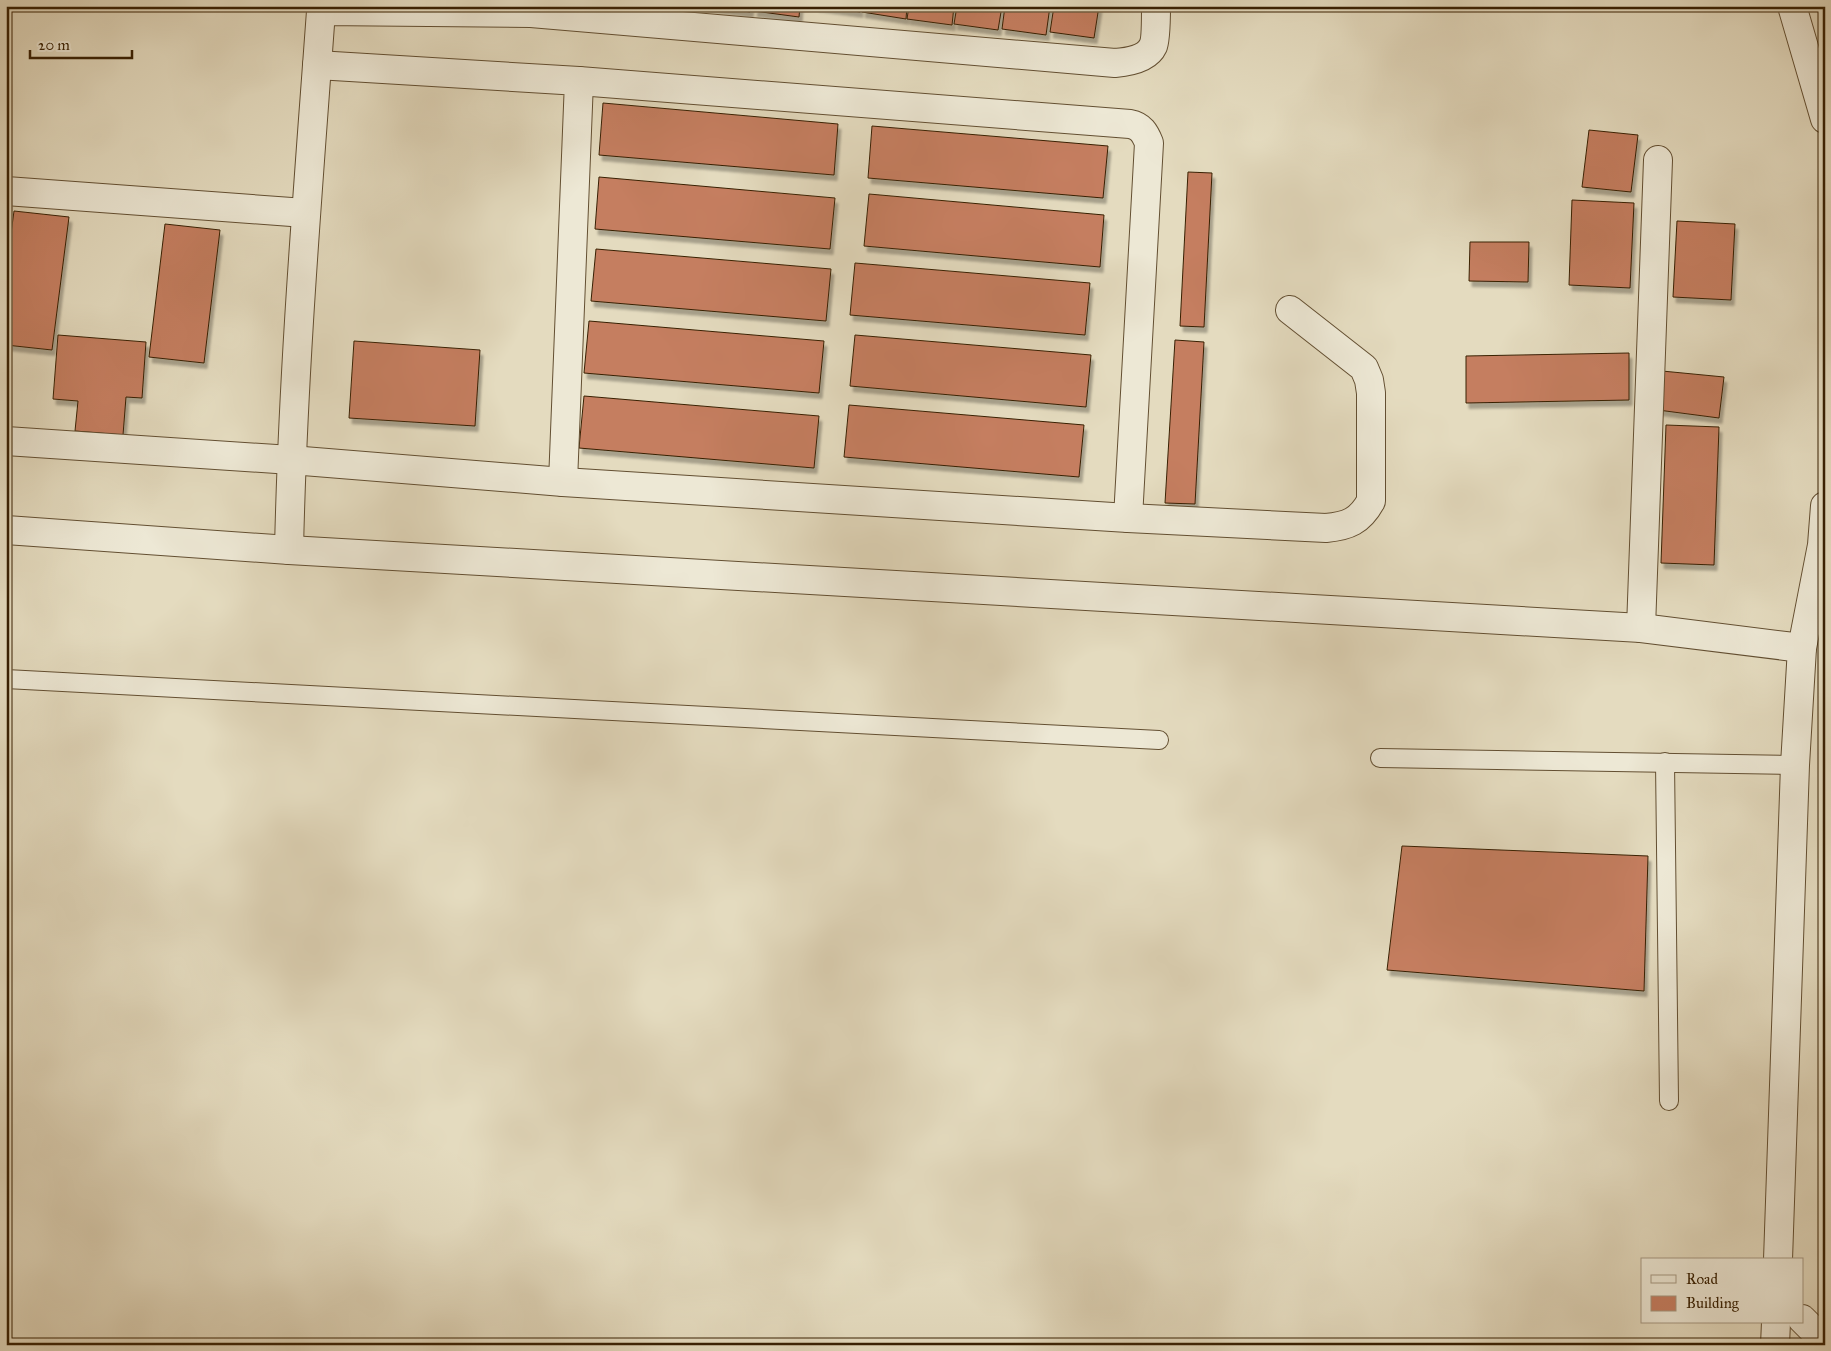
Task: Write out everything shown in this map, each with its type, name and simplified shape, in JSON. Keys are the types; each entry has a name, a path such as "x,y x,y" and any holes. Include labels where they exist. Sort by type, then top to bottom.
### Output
{"street":[{"path":"289,550 291,460 305,213 321,8 531,10 1115,63 1137,59 1146,54 1153,46 1156,6"},
{"path":"1792,6 1814,42 1825,120"},
{"path":"317,65 579,81 1137,125 1142,129 1149,143 1128,518"},
{"path":"563,482 579,81"},
{"path":"1641,628 1658,160"},
{"path":"6,191 305,213"},
{"path":"6,441 291,460 563,482 1128,518 1326,528 1341,527 1364,514 1371,501 1372,393 1369,380 1364,368 1290,310"},
{"path":"1778,1258 1795,765 1802,648 1822,545 1824,522"},
{"path":"6,530 289,550 1641,628 1802,648"},
{"path":"1804,1321 1825,1342"},
{"path":"1775,1345 1776,1324"}],"lane":[{"path":"6,678 1159,740"},
{"path":"1380,758 1795,765"},
{"path":"1665,762 1669,1100"}],"building":[{"path":"707,6 751,6 750,12"},
{"path":"755,6 800,6 799,17 754,11"},
{"path":"816,6 860,6 860,12"},
{"path":"863,6 907,6 906,19 862,12"},
{"path":"909,6 954,6 952,25 907,19"},
{"path":"957,6 1002,6 998,30 954,24"},
{"path":"1005,6 1050,6 1046,35 1002,29"},
{"path":"1054,6 1099,6 1094,38 1050,32"},
{"path":"603,103 838,124 834,175 599,155"},
{"path":"872,126 1108,146 1103,198 868,178"},
{"path":"1589,130 1638,135 1631,192 1582,187"},
{"path":"1188,172 1212,173 1204,327 1180,326"},
{"path":"599,177 835,198 830,249 595,229"},
{"path":"869,194 1104,215 1100,267 864,246"},
{"path":"1572,200 1634,203 1630,288 1569,285"},
{"path":"14,211 69,217 52,350 6,345 6,271"},
{"path":"1677,221 1735,224 1731,300 1673,297"},
{"path":"165,224 220,230 204,363 149,357"},
{"path":"1470,242 1529,242 1528,282 1469,281"},
{"path":"596,249 831,269 826,321 591,301"},
{"path":"855,263 1090,283 1085,335 850,315"},
{"path":"589,321 824,341 819,393 584,373"},
{"path":"58,335 146,342 142,398 126,397 123,435 75,431 78,401 53,399"},
{"path":"855,335 1091,355 1086,407 850,386"},
{"path":"1175,340 1204,342 1195,504 1165,503"},
{"path":"354,341 480,350 475,426 349,418"},
{"path":"1629,353 1629,400 1466,403 1466,356"},
{"path":"1662,371 1724,377 1719,418 1658,410"},
{"path":"584,396 819,416 814,468 579,448"},
{"path":"849,405 1084,425 1079,477 844,457"},
{"path":"1666,425 1719,427 1714,565 1661,563"},
{"path":"1402,846 1648,856 1644,991 1387,970"}]}
